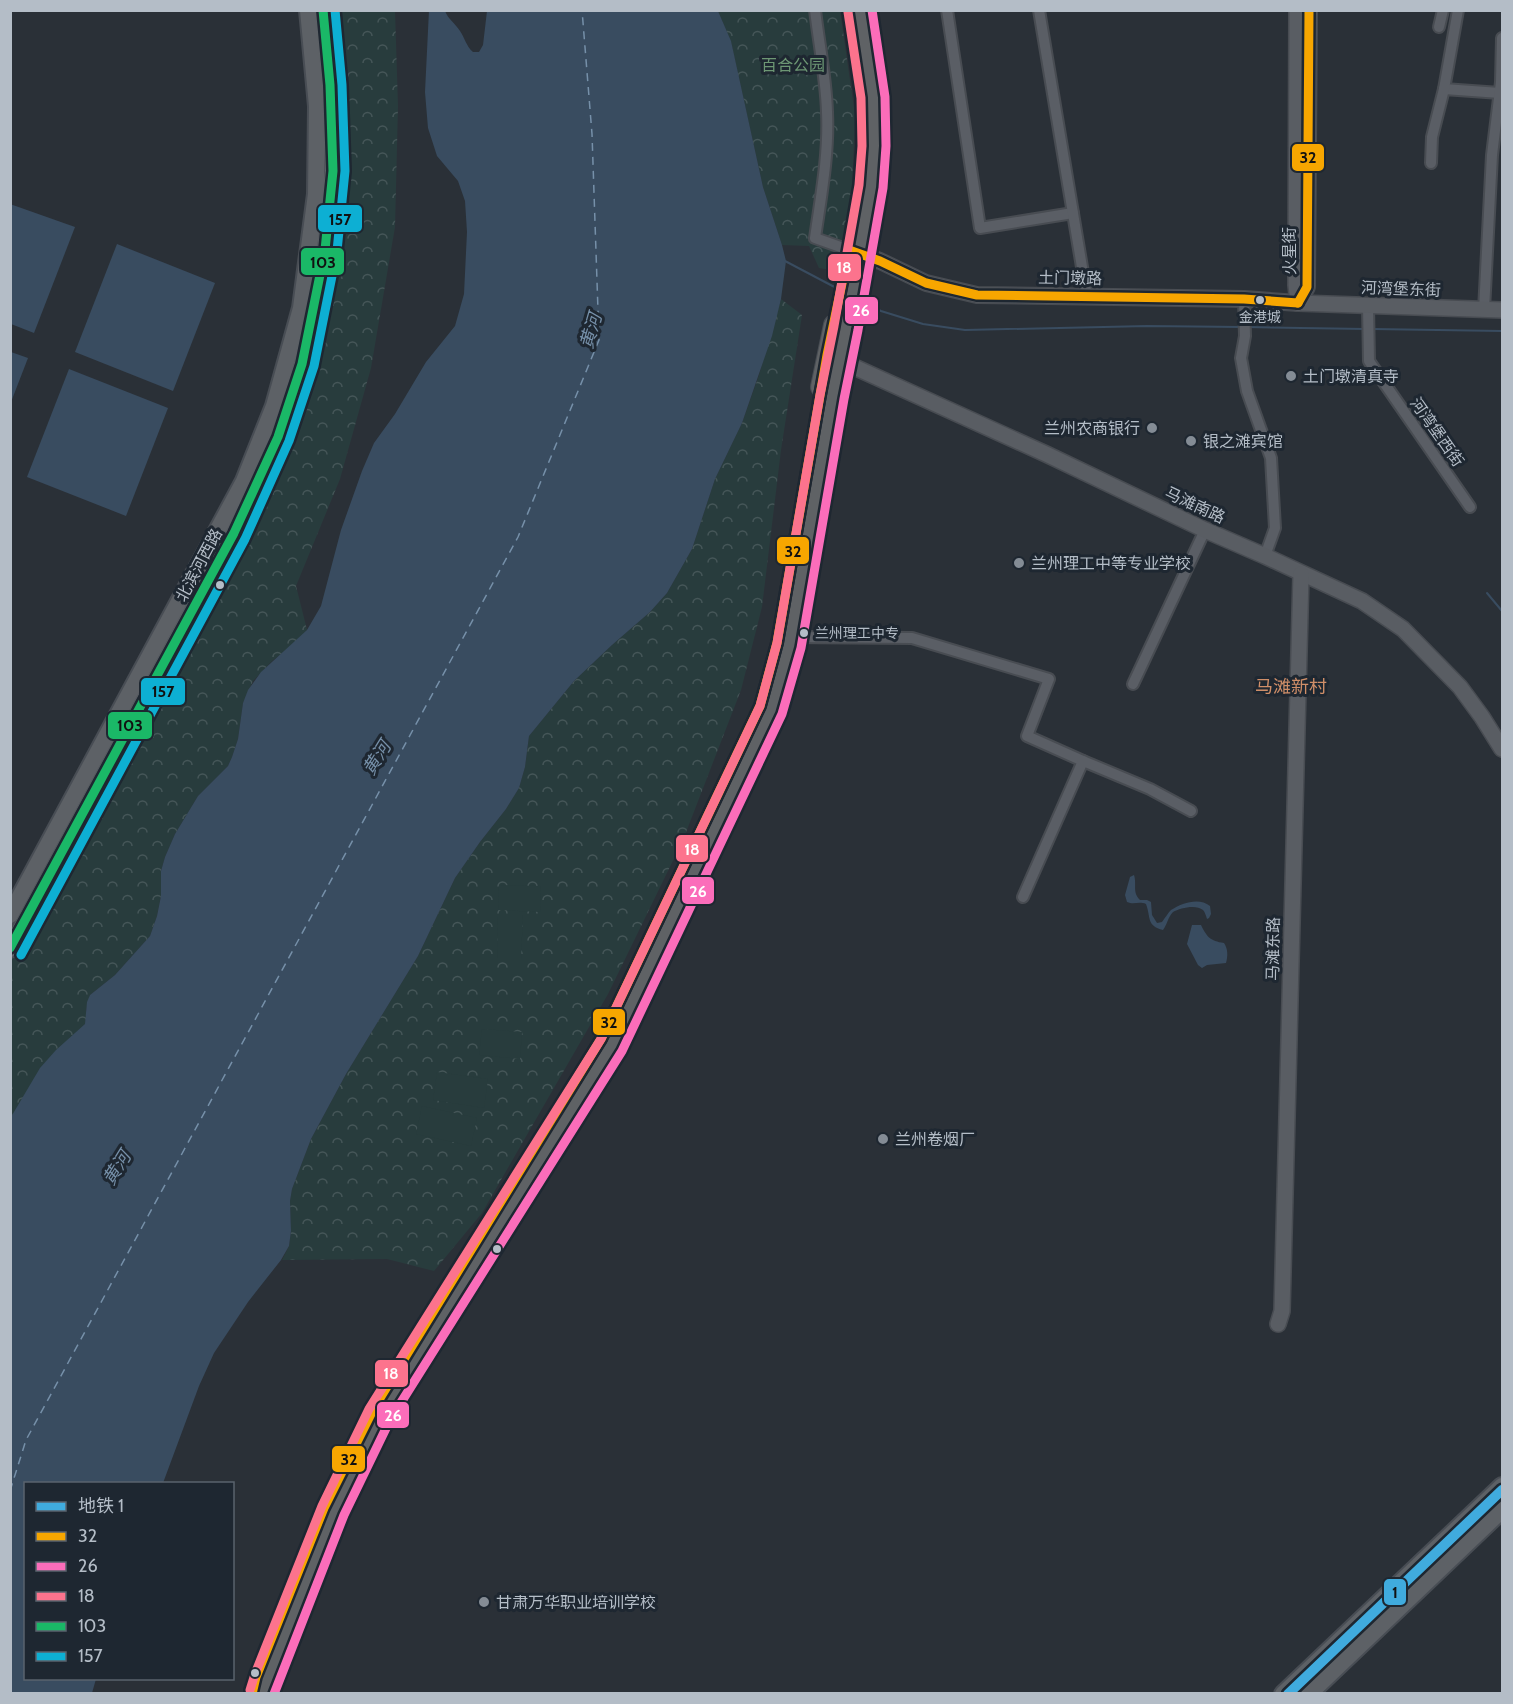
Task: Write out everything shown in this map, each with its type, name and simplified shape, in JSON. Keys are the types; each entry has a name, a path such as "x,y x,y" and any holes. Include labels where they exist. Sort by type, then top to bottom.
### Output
{"highway":[{"path":"848,10 861,98 862,146 854,252"},
{"path":"252,1694 256,1677 324,1508 374,1408 602,1039 760,706 777,643 854,252 872,186 873,97 860,10"},
{"path":"261,1694 333,1510 380,1414 612,1045 771,710 790,637 832,397 834,357"}],"main road":[{"name":"北滨河西路","path":"10,915 244,481 274,406 302,308 316,194 317,106 308,10"},
{"name":"北滨河西路","path":"10,949 234,533 278,437 302,364 325,250 333,171 330,84 323,10"},
{"name":"火星街","path":"1297,10 1296,285 1298,303"},
{"name":"火星街","path":"1298,303 1307,287 1308,10"},
{"name":"土门墩路","path":"854,252 880,261 926,283 977,295 1298,303"},
{"name":"河湾堡东街","path":"1298,303 1369,314 1503,310"},
{"name":"马滩南路","path":"834,357 1362,601 1403,629 1460,687 1503,749"},
{"name":"马滩东路","path":"1278,1324 1282,1311 1301,574"},
{"path":"1283,1694 1503,1486"},
{"path":"1309,1694 1503,1510"}],"street":[{"path":"814,10 828,114 826,156 815,238 854,252"},
{"path":"947,10 980,228 1073,213"},
{"path":"1039,10 1087,297"},
{"path":"1438,27 1443,10"},
{"path":"1431,163 1432,137 1444,89 1458,10"},
{"path":"1484,310 1492,155 1500,93 1503,38"},
{"path":"1444,89 1500,93"},
{"path":"1244,300 1245,336 1241,358 1247,391 1270,458 1275,528 1265,556"},
{"name":"河湾堡西街","path":"1369,314 1369,361 1470,507"},
{"path":"1133,684 1205,530"},
{"path":"790,637 912,638 1049,679 1027,736 1150,789 1191,811"},
{"path":"1023,897 1083,761"}],"green space":[{"path":"330,11 395,11 398,106 395,227 371,368 340,479 296,586 307,630 253,681 243,703 238,739 228,766 198,796 175,834 165,857 161,871 161,896 150,936 115,975 90,995 85,1024 11,1117 11,949 234,533 240,550 304,390 339,194"},
{"name":"百合公园","path":"718,11 840,11 855,115 852,193 838,271 819,268 809,246 782,245 763,187 731,42"},
{"path":"781,299 802,315 781,450 762,607 741,690 683,840 608,994 482,1213 434,1271 387,1259 282,1260 289,1246 292,1189 311,1139 346,1074 418,956 455,878 519,788 525,767 529,736 574,681 650,612 667,593 692,549 715,479 742,423 759,375"},
{"path":"499,885 541,886 540,912 498,910"},
{"path":"498,915 523,915 521,959 497,959"},
{"path":"482,1029 522,1032 520,1059 479,1055"},
{"path":"437,1072 488,1079 484,1108 433,1100"},
{"path":"422,1106 477,1118 471,1146 416,1134"}],"water":[{"name":"黄河","path":"429,10 445,11 473,52 479,52 483,45 487,11 718,11 731,41 763,187 786,261 781,299 772,336 742,423 715,479 692,549 667,593 650,612 574,681 529,736 525,767 519,788 455,878 418,956 346,1074 311,1139 292,1189 289,1246 214,1353 199,1386 163,1482 24,1482 24,1680 96,1680 92,1693 11,1693 11,1117 40,1068 85,1024 90,995 115,975 150,936 161,896 161,871 175,834 198,796 228,766 238,739 243,703 248,690 261,672 307,630 321,606 341,530 374,443 395,414 426,362 455,326 464,294 467,232 465,201 458,181 437,156 428,128 425,92"},
{"path":"10,204 75,227 34,333 11,324"},
{"path":"117,244 215,283 173,391 75,352"},
{"path":"10,352 28,358 11,402"},
{"path":"69,369 168,408 126,516 27,477"},
{"path":"1134,875 1136,894 1140,900 1151,902 1152,915 1157,923 1162,922 1175,907 1196,901 1210,906 1209,918 1207,919 1200,908 1184,908 1173,912 1163,930 1154,926 1146,904 1127,902 1125,895 1130,877"},
{"path":"1192,925 1201,925 1210,938 1224,943 1227,953 1226,963 1207,965 1202,968 1198,965 1187,944"}],"waterway":[{"path":"785,261 844,292"},
{"path":"859,300 881,311 923,324 965,330 1147,326 1242,327"},
{"path":"1247,327 1365,329"},
{"path":"1373,329 1502,331"},
{"path":"1487,593 1502,611"}],"ferry route":[{"path":"10,1491 26,1440 518,537 599,340 592,134 582,10"}],"metro line":[{"name":"1","path":"1288,1694 1502,1490"}],"transit line":[{"name":"103","path":"10,948 234,533 278,437 302,364 325,250 333,171 330,85 323,10"},
{"name":"157","path":"21,955 245,539 289,441 314,366 337,251 345,171 342,85 335,10"},
{"name":"26","path":"274,1694 344,1515 390,1420 622,1051 782,714 801,648 883,188 886,146 885,97 872,10"},
{"name":"32","path":"1298,303 1307,287 1309,10"},
{"name":"18","path":"250,1690 322,1506 369,1409 601,1039 760,706 777,643 859,185 862,146 861,98 848,12"},
{"name":"32","path":"252,1694 256,1677 324,1508 374,1408 601,1039 760,706 777,643 827,355 849,250 880,261 926,283 977,295 1244,299 1298,303"}],"place":[{"name":"金港城","path":"1260,300"},
{"name":"土门墩清真寺","path":"1291,376"},
{"name":"兰州农商银行","path":"1152,428"},
{"name":"银之滩宾馆","path":"1191,441"},
{"name":"兰州理工中等专业学校","path":"1019,563"},
{"name":"兰州理工中专","path":"804,633"},
{"name":"兰州卷烟厂","path":"883,1139"},
{"name":"甘肃万华职业培训学校","path":"484,1602"}],"district":[{"name":"马滩新村","path":"1291,687"}]}
